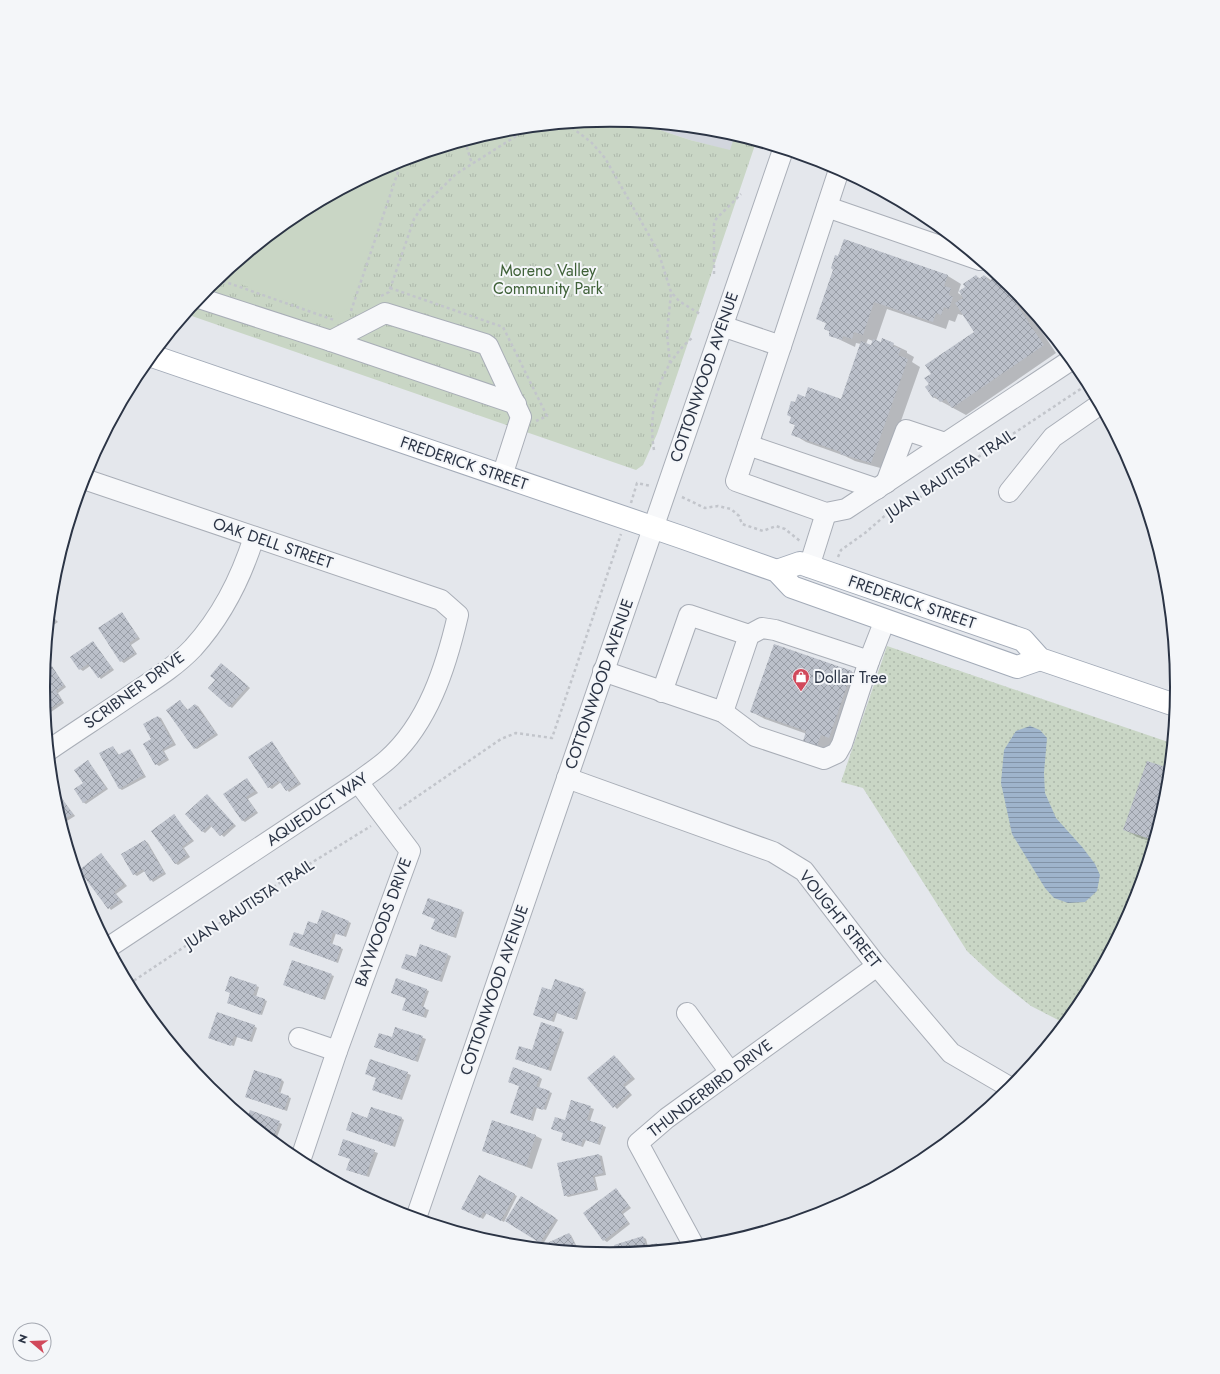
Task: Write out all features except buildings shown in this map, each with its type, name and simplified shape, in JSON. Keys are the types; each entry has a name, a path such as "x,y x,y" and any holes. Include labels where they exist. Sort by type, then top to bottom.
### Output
{"main road":[{"name":"FREDERICK STREET","path":"157,358 777,571 792,587 1017,667 1040,659"},
{"name":"FREDERICK STREET","path":"777,571 812,557 980,625 1023,640 1040,659 1170,703"},
{"path":"885,620 894,613 908,614 960,630 980,625"}],"street":[{"name":"COTTONWOOD AVENUE","path":"418,1212 781,154"},
{"path":"837,176 736,481 826,513 846,509 1066,363"},
{"path":"827,207 966,255"},
{"path":"206,300 516,404"},
{"path":"330,341 386,313 488,346 521,417 502,476"},
{"path":"722,326 781,346"},
{"path":"1009,492 1053,437 1095,408"},
{"path":"882,486 906,430 945,443"},
{"path":"748,445 882,486"},
{"name":"OAK DELL STREET","path":"90,481 440,600 458,615"},
{"path":"812,557 826,513"},
{"name":"SCRIBNER DRIVE","path":"54,747 164,673 193,648 212,624 234,590 245,566 254,537"},
{"name":"AQUEDUCT WAY","path":"113,944 358,782 388,760 419,722 432,697 450,647 458,615"},
{"path":"662,692 689,615 750,635"},
{"path":"603,671 723,712 755,736 824,759 831,758 837,754 842,744 869,661 885,620"},
{"path":"723,712 750,635 762,628 770,629 869,661"},
{"name":"VOUGHT STREET","path":"567,778 774,852 804,871 877,966 951,1053 1005,1084"},
{"name":"BAYWOODS DRIVE","path":"302,1155 337,1051 410,851 358,782"},
{"name":"THUNDERBIRD DRIVE","path":"691,1241 638,1143 667,1118 877,966"},
{"path":"687,1013 730,1072"},
{"path":"299,1038 337,1051"}],"path":[{"path":"572,128 591,142 605,158 658,251 671,292 667,334 670,364"},
{"path":"376,299 389,292 414,219 422,207 456,174 517,135"},
{"path":"466,146 472,164"},
{"path":"351,312 399,169"},
{"path":"714,274 714,224 716,219 741,194"},
{"path":"224,282 334,320 339,317"},
{"path":"671,292 679,301 700,314"},
{"path":"345,314 357,308"},
{"path":"654,450 651,434 653,409 658,388 670,364 681,347 692,338"},
{"name":"JUAN BAUTISTA TRAIL","path":"812,557 839,558 841,550 865,533 888,513 918,499 930,489 1083,387"},
{"path":"692,502 705,508 718,506 731,509 739,516 742,524 763,531 776,526 785,529 802,542 812,557"},
{"path":"401,808 501,739 516,734 552,738 615,553"},
{"name":"JUAN BAUTISTA TRAIL","path":"134,981 290,876 370,826"}],"shaded area":[{"path":"658,129 733,141 731,151"}],"green space":[{"name":"Moreno Valley Community Park","path":"610,127 658,129 690,140 730,150 733,141 755,146 657,434 643,465 636,470 191,316 214,291 241,266 299,221 362,185 430,157 465,146 537,132 573,128"},
{"path":"397,170 350,307 333,316 227,279 269,243 299,221 362,185"},
{"path":"887,646 1167,742 1159,796 1151,832 1127,901 1112,935 1095,967 1076,998 1059,1021 1031,1006 997,979 967,951 863,788 841,782"}],"water":[{"path":"1030,726 1040,730 1047,738 1044,773 1045,793 1056,818 1083,848 1095,864 1100,875 1097,891 1085,902 1068,903 1054,898 1045,888 1012,834 1001,783 1004,750 1016,731"}],"place":[{"name":"Dollar Tree","path":"801,692"}]}
